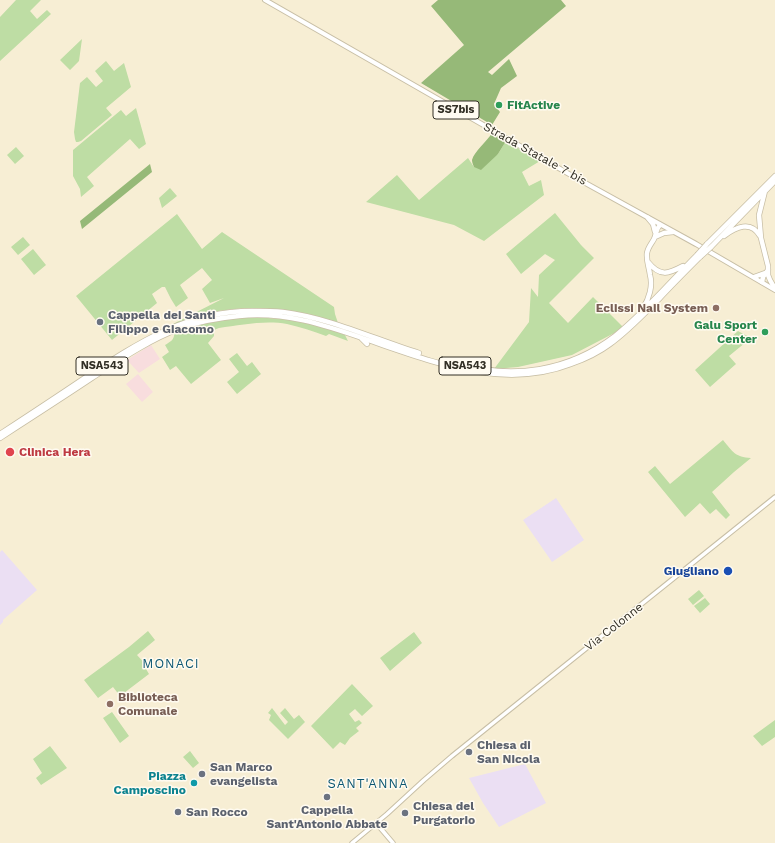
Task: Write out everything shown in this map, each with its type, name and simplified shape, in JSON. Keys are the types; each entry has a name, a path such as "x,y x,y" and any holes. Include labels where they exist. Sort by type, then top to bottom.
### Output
{"highway":[{"path":"709,245 716,242 775,176"},
{"path":"739,215 775,181"},
{"path":"763,283 768,266 761,238 758,215 765,190"},
{"path":"648,218 653,224 657,234"},
{"path":"635,319 645,305 649,296 651,277 647,254 649,247 657,234 656,230 660,225"},
{"path":"647,261 652,268 659,272 672,272 699,256 726,230 749,227 758,231 761,238"},
{"path":"657,234 673,232"},
{"name":"NSA543","path":"213,317 241,315 285,316 324,325 412,354 479,373 500,375 532,374 564,367 600,351 630,328 699,256"},
{"name":"NSA543","path":"0,434 144,340 180,324 241,311 268,311 326,321 461,366 506,372 539,370 560,365 581,357 607,341 635,319 687,264"},
{"path":"754,277 767,273"},
{"path":"767,273 775,289"},
{"path":"0,438 119,360 148,343 181,328 213,317"},
{"path":"358,336 367,344"},
{"path":"393,351 412,354"}],"main road":[{"name":"Strada Statale 7 bis","path":"265,0 562,170 775,289"},
{"name":"Via Colonne","path":"352,843 452,756 775,497"},
{"path":"376,823 393,843"}],"shaded area":[{"path":"151,345 160,359 139,373 127,360"},
{"path":"138,374 153,392 142,402 126,384"},
{"path":"556,498 584,540 552,562 523,520"},
{"path":"2,550 37,590 3,620 0,625 0,552"},
{"path":"525,764 546,803 499,827 469,778"}],"green space":[{"path":"16,0 41,0 30,11 37,19 47,10 51,14 0,61 0,17"},
{"path":"438,0 561,0 566,6 488,72 492,75 509,59 517,76 501,88 494,104 500,112 492,125 421,83 464,45 431,6"},
{"path":"82,39 79,61 70,70 60,60"},
{"path":"106,61 114,71 124,63 131,87 106,108 112,115 81,141 76,142 74,132 80,83 87,77 96,87 103,81 95,71"},
{"path":"136,108 146,144 139,149 130,139 87,177 94,186 81,197 80,189 73,176 73,150 121,110 126,116"},
{"path":"492,133 506,141 498,154 481,170 474,167 472,160"},
{"path":"506,141 540,161 522,172 529,186 541,180 544,195 484,241 454,225 366,202 397,175 419,200 468,158 474,167 498,154"},
{"path":"16,147 24,156 15,164 7,155"},
{"path":"150,164 152,172 82,229 80,221"},
{"path":"170,188 177,196 162,208 159,198"},
{"path":"555,213 581,245 594,258 549,303 568,323 593,297 624,328 572,355 518,367 494,369 529,322 531,288 538,297 539,275 555,260 545,254 521,274 506,254"},
{"path":"177,214 202,249 222,232 334,307 338,323 285,311 260,308 211,312 213,321 252,317 297,321 334,330 345,335 348,341 329,334 326,336 297,326 279,323 253,323 219,328 214,330 214,336 208,343 221,360 191,384 176,366 170,370 162,357 169,352 165,345 174,337 173,324 224,298 210,303 202,289 212,280 202,268 180,285 188,298 176,307 165,287 162,287 152,294 157,303 112,340 76,296"},
{"path":"23,237 30,245 18,255 11,247"},
{"path":"33,249 46,265 34,275 21,259"},
{"path":"738,331 751,338 729,356 736,364 710,387 695,370"},
{"path":"237,353 247,366 252,362 261,374 237,394 227,382 239,372 229,359"},
{"path":"723,440 729,448 738,455 751,458 712,492 730,515 726,519 716,509 710,514 700,503 685,517 648,472 655,466 670,484"},
{"path":"699,590 704,596 693,605 688,599"},
{"path":"705,598 710,604 700,613 694,606"},
{"path":"148,631 155,640 137,655 148,667 146,669 149,674 120,696 113,687 98,698 84,680"},
{"path":"414,632 422,643 390,671 380,658"},
{"path":"352,684 373,706 362,716 355,709 349,714 355,722 359,720 362,723 356,728 359,731 350,738 345,745 340,742 333,749 311,726"},
{"path":"272,708 285,725 288,722 280,713 285,708 294,719 299,715 305,722 288,739 269,720 271,715 268,713"},
{"path":"112,712 129,736 120,743 103,718"},
{"path":"775,720 775,737 762,746 753,736"},
{"path":"50,746 67,768 41,785 36,778 42,773 33,759"},
{"path":"190,751 199,763 193,768 183,757"}],"place":[{"name":"FitActive","path":"499,105"},
{"name":"Eclissi Nail System","path":"716,308"},
{"name":"Cappella dei Santi Filippo e Giacomo","path":"100,322"},
{"name":"Galu Sport Center","path":"765,332"},
{"name":"Clinica Hera","path":"10,452"},
{"name":"Giugliano","path":"728,571"},
{"name":"Biblioteca Comunale","path":"110,704"},
{"name":"Chiesa di San Nicola","path":"469,752"},
{"name":"San Marco evangelista","path":"202,774"},
{"name":"Piazza Camposcino","path":"194,783"},
{"name":"Cappella Sant'Antonio Abbate","path":"327,797"},
{"name":"San Rocco","path":"178,812"},
{"name":"Chiesa del Purgatorio","path":"405,813"}],"district":[{"name":"MONACI","path":"171,664"},
{"name":"SANT'ANNA","path":"368,784"}]}
